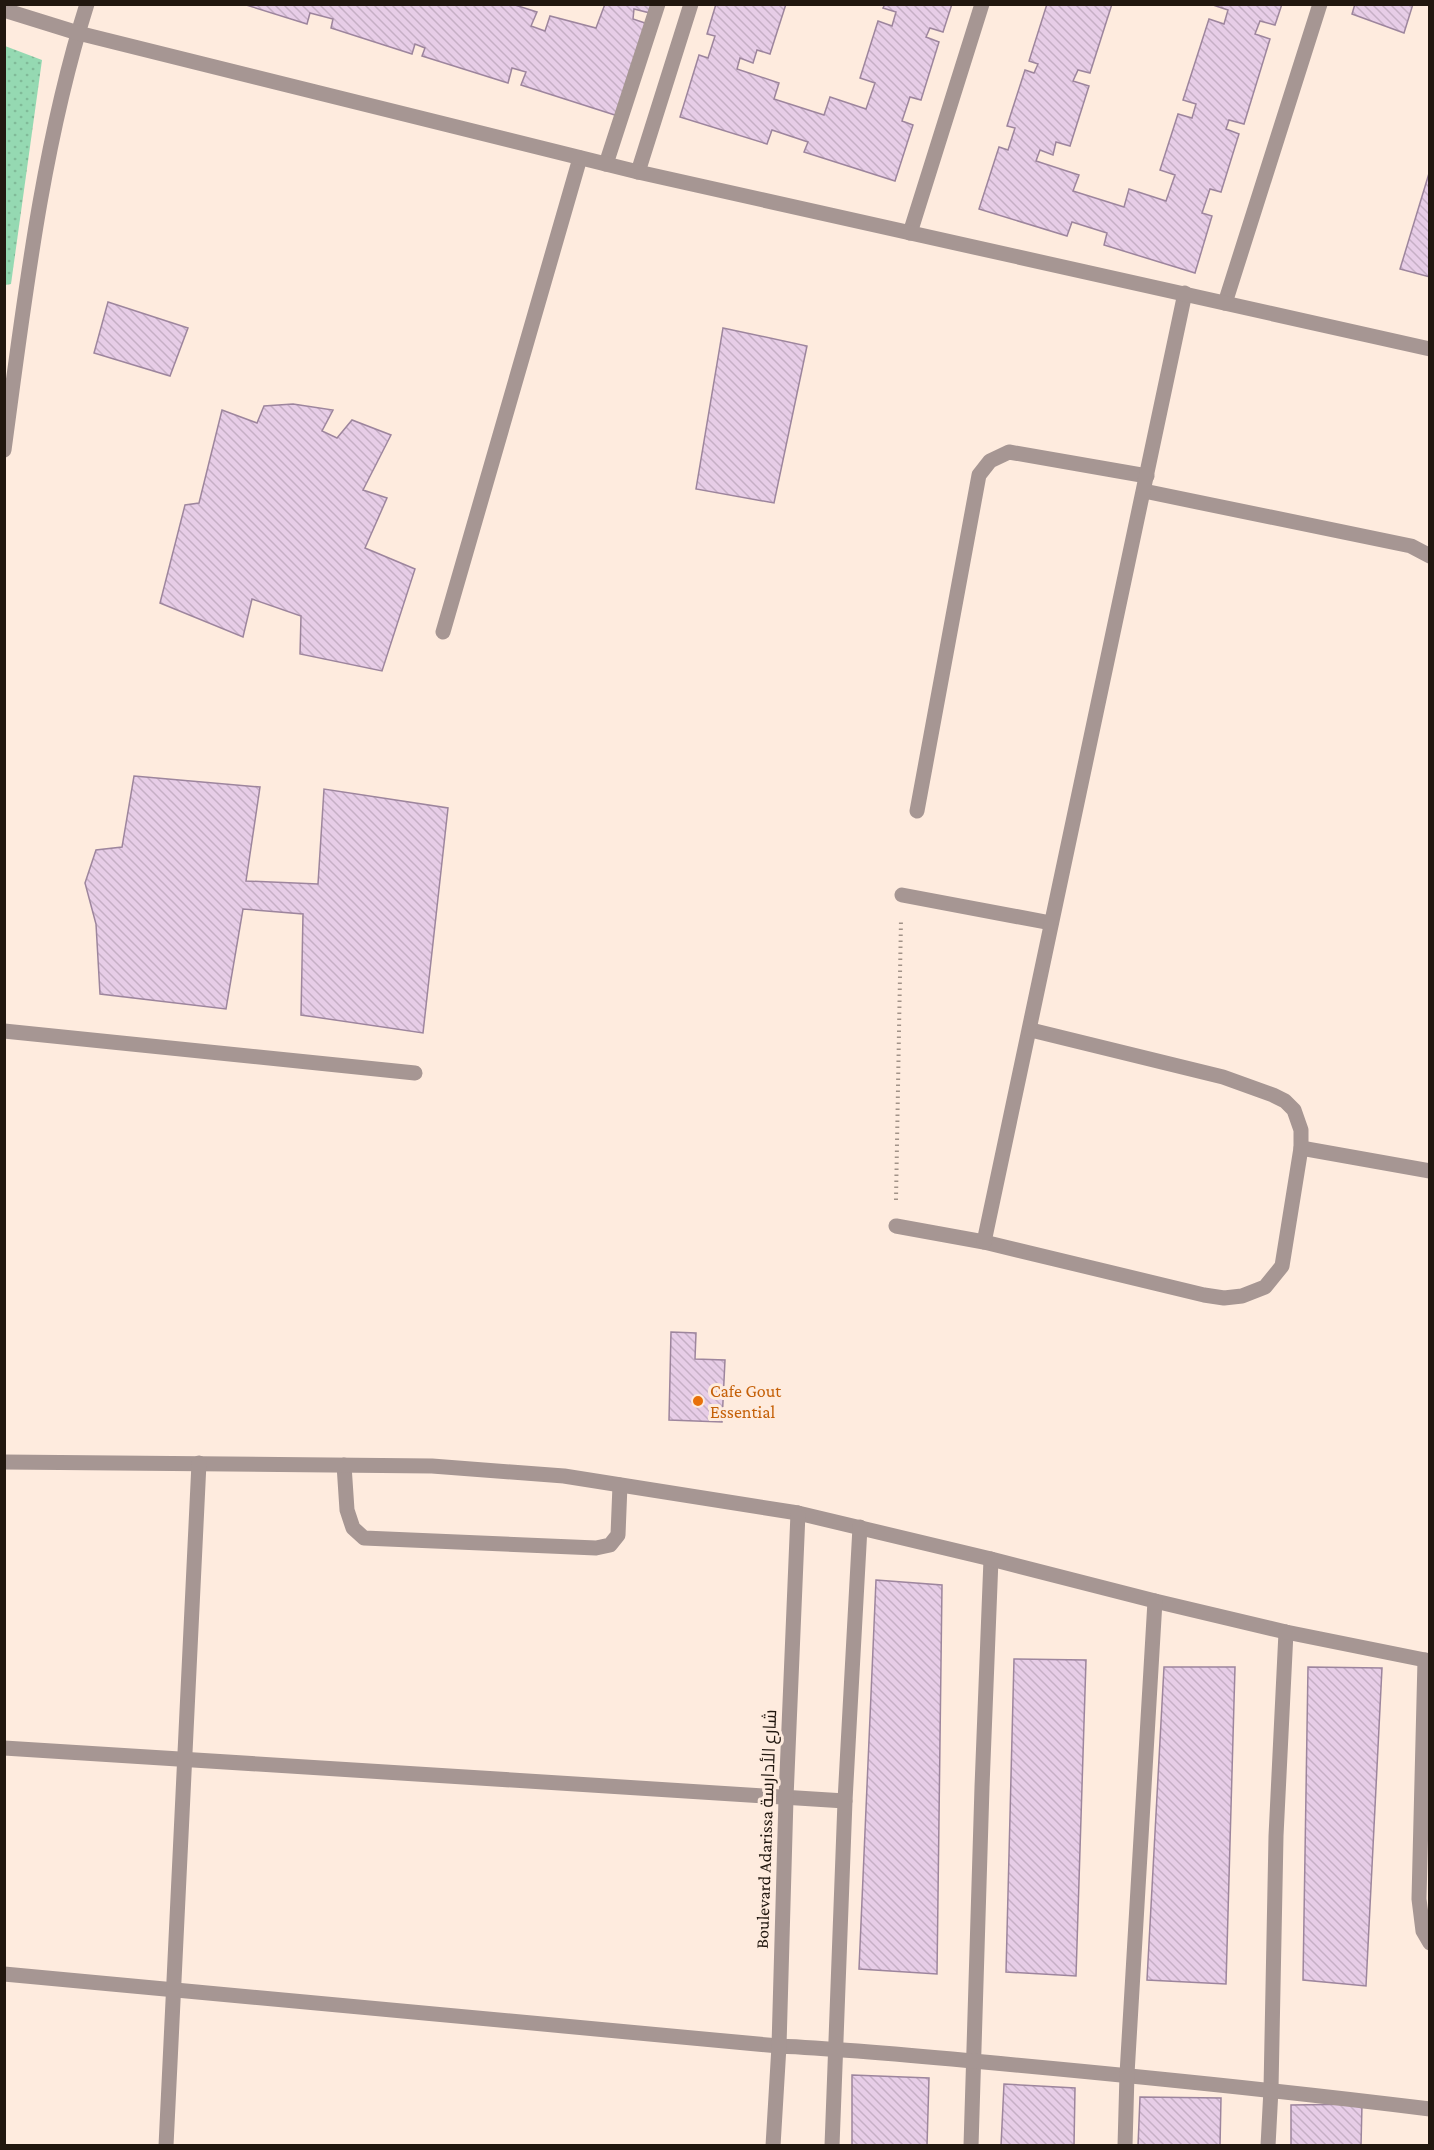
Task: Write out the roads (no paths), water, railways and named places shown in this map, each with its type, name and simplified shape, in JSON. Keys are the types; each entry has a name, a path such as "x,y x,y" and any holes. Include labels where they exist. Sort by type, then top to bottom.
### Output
{"street":[{"path":"4,450 42,193 57,116 87,4"},
{"path":"606,164 658,4"},
{"path":"638,172 692,4"},
{"path":"910,233 982,4"},
{"path":"1225,303 1320,4"},
{"path":"4,10 78,33 638,172 1430,349"},
{"path":"443,632 580,158"},
{"path":"984,1242 1031,1030 1051,923 1185,293"},
{"path":"917,811 979,475 990,461 1009,452 1411,546 1430,556"},
{"path":"902,895 1051,923"},
{"path":"896,1226 984,1242 1224,1298 1242,1296 1265,1287 1282,1266 1301,1148 1301,1130 1293,1110 1285,1101 1223,1077 1031,1030"},
{"path":"4,1031 415,1073"},
{"path":"1301,1148 1430,1171"},
{"path":"4,1462 443,1466 564,1476 798,1513 1286,1632 1427,1660 1419,1899 1423,1931 1430,1943"},
{"path":"166,2145 199,1463"},
{"path":"344,1465 347,1510 352,1528 364,1538 596,1548 610,1545 618,1535 620,1485"},
{"name":"Boulevard Adarissa شارع الأدارسة","path":"773,2145 779,2046 786,1798 798,1513"},
{"path":"832,2145 845,1801 860,1527"},
{"path":"971,2145 981,1799 991,1559"},
{"path":"1125,2145 1127,2074 1155,1601"},
{"path":"1268,2145 1276,1836 1286,1632"},
{"path":"4,1748 845,1801"},
{"path":"4,1974 779,2046 835,2048 1127,2074 1430,2109"}],"place":[{"name":"Cafe Gout Essential","path":"698,1401"}]}
